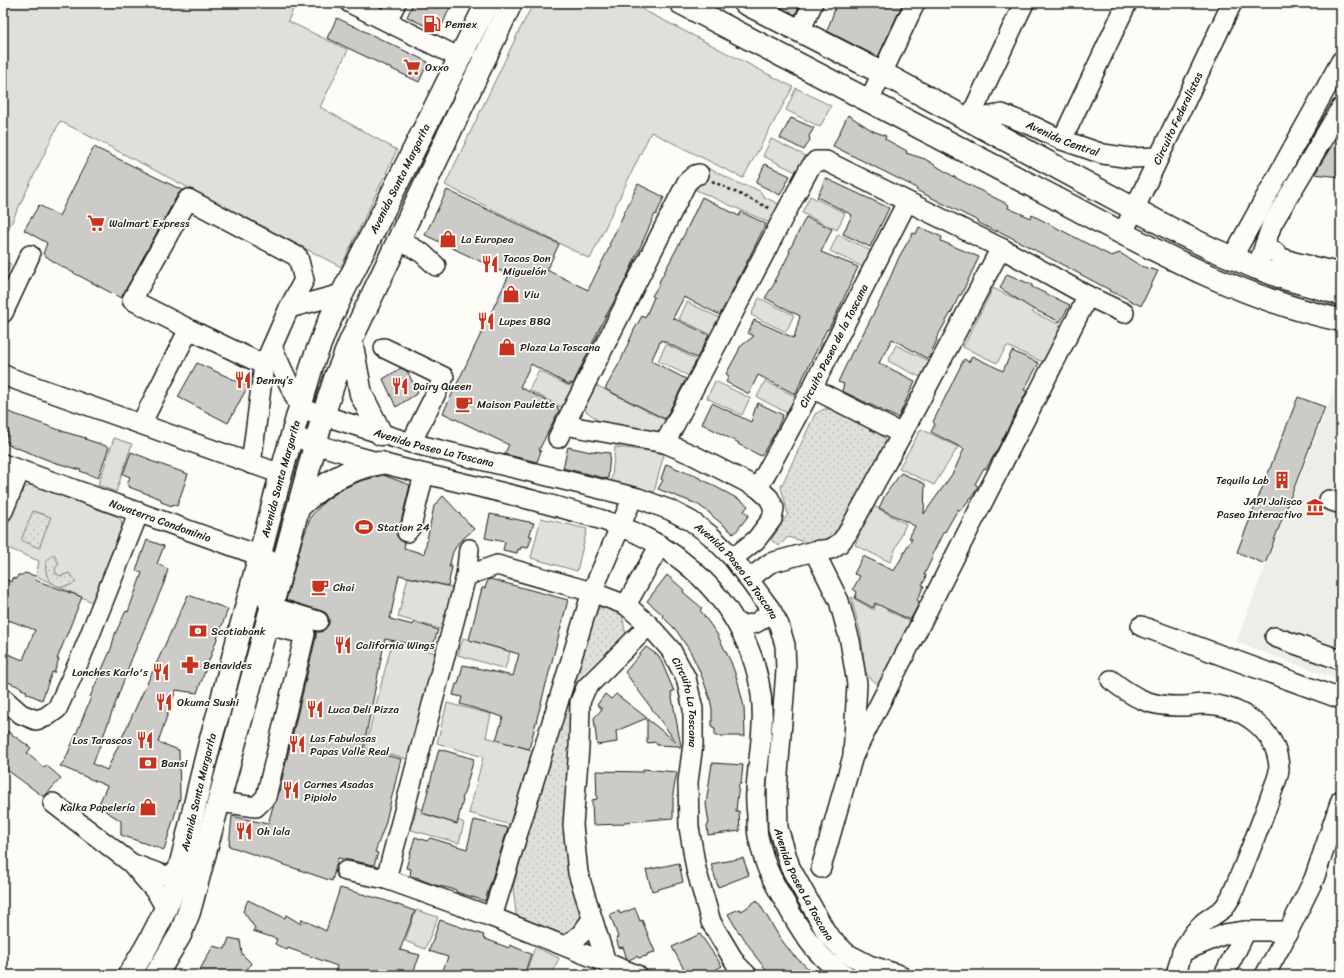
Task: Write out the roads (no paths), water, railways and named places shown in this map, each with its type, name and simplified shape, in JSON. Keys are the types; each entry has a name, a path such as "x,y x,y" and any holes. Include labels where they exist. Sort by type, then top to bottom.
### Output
{"main road":[{"path":"681,3 1123,233 1204,273 1277,303 1341,320"},
{"path":"745,3 882,73 1175,231 1257,268 1287,279 1341,294"},
{"name":"Avenida Santa Margarita","path":"129,975 145,951 159,924 178,875 209,741 219,711 281,474 313,362 327,326 342,294 460,58 483,4"},
{"name":"Avenida Santa Margarita","path":"156,975 180,935 189,912 323,416 335,379 350,340 513,7"},
{"path":"350,340 361,394 381,434"},
{"path":"299,507 321,488 344,474 356,469 381,463"},
{"path":"229,670 232,681 232,692 222,731 223,736 235,743"},
{"path":"209,741 215,741 220,744 222,748 213,797 218,807"}],"street":[{"path":"350,3 460,58"},
{"path":"387,21 396,3"},
{"path":"800,31 813,3"},
{"path":"869,100 915,3"},
{"path":"969,120 1024,3"},
{"path":"1062,140 1126,3"},
{"name":"Circuito Federalistas","path":"1123,233 1232,3"},
{"path":"1232,258 1341,61"},
{"path":"1257,268 1271,248 1272,224 1341,108"},
{"name":"Avenida Central","path":"969,120 1002,114 1033,126 1062,140 1102,154 1130,158 1159,157"},
{"path":"665,443 809,169 816,161 826,161 1001,248 1124,314"},
{"path":"699,174 695,175 687,182 561,432 665,443 694,455 758,488 769,498 774,508 772,520 756,540 733,558"},
{"path":"251,464 264,365 304,280 298,257 188,199 132,300 264,365"},
{"name":"Circuito Paseo de la Toscana","path":"758,488 812,388 907,202"},
{"path":"749,579 770,563 814,551 831,549 840,543 847,534 1001,248"},
{"path":"1271,248 1341,263"},
{"path":"1271,248 1282,258 1341,273"},
{"path":"3,312 30,255"},
{"path":"290,308 342,294"},
{"path":"821,868 853,756 1088,296"},
{"path":"141,424 189,329"},
{"path":"272,347 300,408"},
{"path":"384,348 444,377 411,443"},
{"path":"3,374 281,474"},
{"path":"812,388 902,434"},
{"name":"Avenida Paseo La Toscana","path":"300,408 411,443 634,497 670,510 691,521 710,535 733,558 771,610 779,625 785,645 786,670 777,787 778,828 790,867 828,934 846,953 869,965 900,975"},
{"path":"349,454 347,446 348,438 358,427"},
{"name":"Avenida Paseo La Toscana","path":"292,436 381,463 424,474 478,485 572,510 614,524 660,544 705,580 737,624 752,655 760,686 763,724 756,795 758,834 769,872 811,946 834,968 846,975"},
{"path":"3,511 11,467"},
{"name":"Novaterra Condominio","path":"11,467 139,512 270,561 271,566 266,599 269,616"},
{"path":"407,532 412,527 424,474"},
{"path":"492,917 614,524 614,492"},
{"path":"614,524 634,497"},
{"path":"3,698 21,714 36,720 46,717 58,708 81,657 139,512"},
{"path":"626,605 660,544"},
{"path":"386,879 466,576 469,549"},
{"path":"814,551 838,601 850,641 857,684 853,756"},
{"name":"Circuito La Toscana","path":"466,576 496,565 592,592 626,605 649,625 671,650 686,678 693,709 693,744 688,790 689,827 696,869 712,922 736,964 747,975"},
{"path":"737,624 748,626 754,624 763,619 771,610"},
{"path":"269,616 318,621"},
{"path":"218,807 256,806 266,797 305,634 269,616"},
{"path":"606,962 578,873 573,825 580,747 580,702 586,688 649,625"},
{"path":"1141,626 1341,699"},
{"path":"1275,637 1341,660"},
{"path":"1111,680 1126,692 1140,700 1160,705 1183,706 1204,704 1225,707 1250,718 1266,733 1275,750 1279,770 1269,801 1231,897 1224,908 1204,922 1193,934 1182,952 1176,975"},
{"path":"857,684 886,692"},
{"path":"1265,975 1314,879 1341,800"},
{"path":"53,803 131,864 157,893 166,907"},
{"path":"131,864 163,875 178,875"},
{"path":"346,871 386,879 492,917 637,975"},
{"path":"567,946 582,933 592,919"},
{"path":"1182,952 1225,934 1246,931 1288,931"},
{"path":"1224,975 1246,931"}],"place":[{"name":"Pemex","path":"432,24"},
{"name":"Oxxo","path":"412,67"},
{"name":"Walmart Express","path":"96,223"},
{"name":"La Europea","path":"448,239"},
{"name":"Tacos Don Miguelón","path":"490,264"},
{"name":"Viu","path":"511,294"},
{"name":"Lupes BBQ","path":"486,321"},
{"name":"Plaza La Toscana","path":"507,347"},
{"name":"Denny’s","path":"243,380"},
{"name":"Dairy Queen","path":"400,386"},
{"name":"Maison Paulette","path":"464,404"},
{"name":"Tequila Lab","path":"1282,480"},
{"name":"JAPI Jalisco Paseo Interactivo","path":"1315,507"},
{"name":"Station 24","path":"364,527"},
{"name":"Chai","path":"320,587"},
{"name":"Scotiabank","path":"198,631"},
{"name":"California Wings","path":"343,645"},
{"name":"Benavides","path":"190,665"},
{"name":"Lonches Karlo's","path":"161,672"},
{"name":"Okuma Sushi","path":"164,702"},
{"name":"Luca Deli Pizza","path":"315,709"},
{"name":"Los Tarascos","path":"145,740"},
{"name":"Las Fabulosas Papas Valle Real","path":"297,744"},
{"name":"Bansi","path":"148,763"},
{"name":"Carnes Asadas Pipiolo","path":"291,790"},
{"name":"Kalka Papelería","path":"148,807"},
{"name":"Oh lala","path":"244,831"}]}
